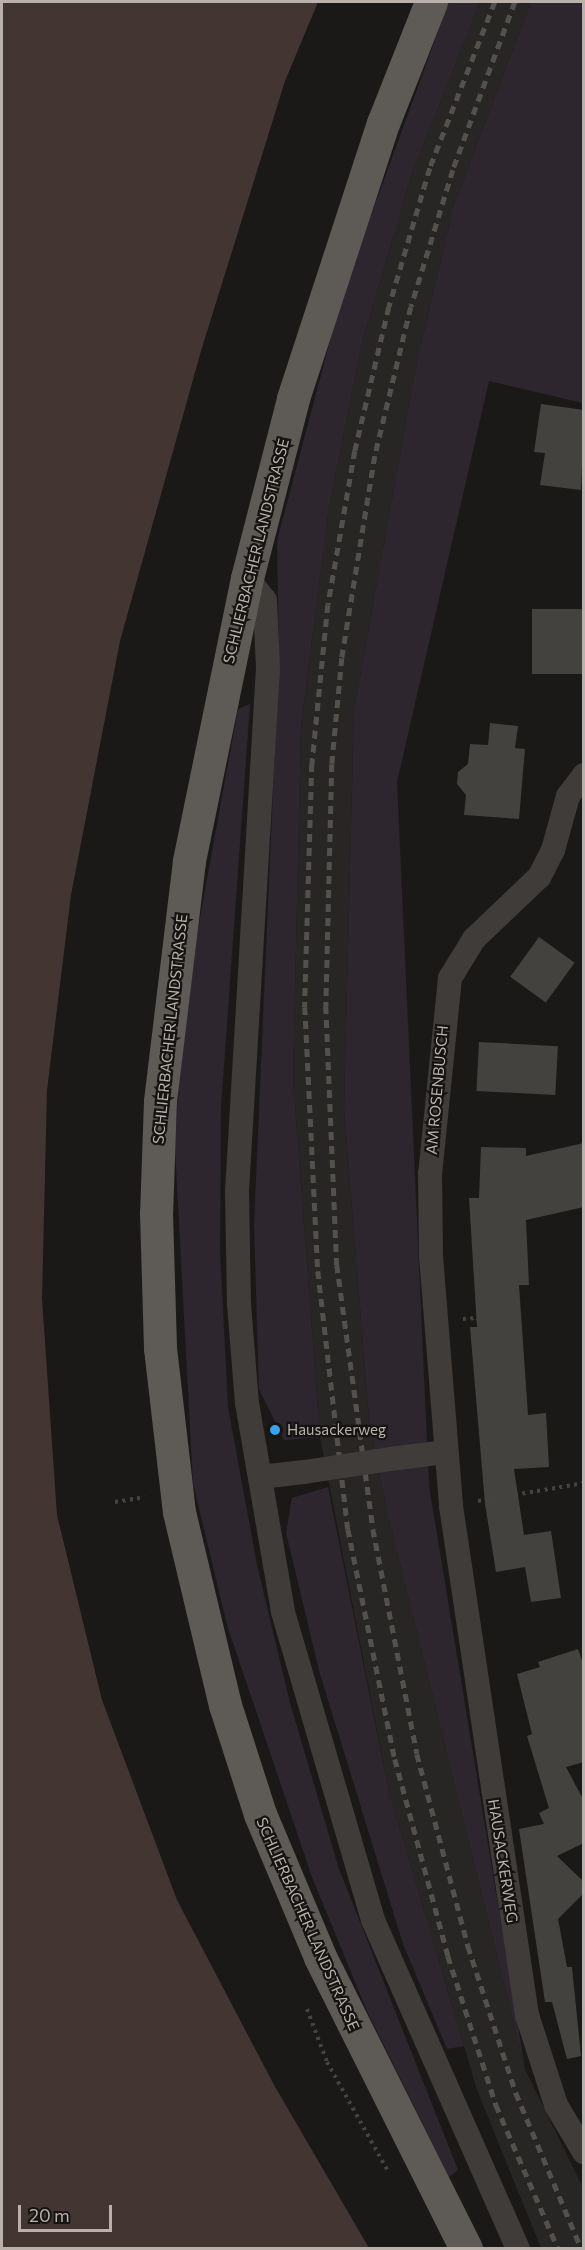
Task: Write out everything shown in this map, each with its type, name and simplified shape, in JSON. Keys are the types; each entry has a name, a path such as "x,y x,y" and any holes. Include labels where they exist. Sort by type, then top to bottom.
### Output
{"main road":[{"name":"SCHLIERBACHER LANDSTRASSE","path":"431,2 383,123 293,399 248,578 189,861 160,1101 156,1213 167,1424 200,1614 260,1814 344,2008 466,2248"}],"street":[{"path":"248,578 265,600 268,668 237,1252 247,1403 283,1612 374,1920 491,2193 518,2248"},
{"name":"AM ROSENBUSCH","path":"445,1452 430,1174 446,995 464,950 528,890 547,864 568,796 584,775"},
{"path":"260,1478 445,1452"},
{"name":"HAUSACKERWEG","path":"445,1452 526,2015 556,2105 584,2152"},
{"path":"491,2193 500,2248"}],"path":[{"path":"452,1320 478,1318 479,1324"},
{"path":"468,1503 584,1484"},
{"path":"115,1502 139,1497"}],"shaded area":[{"path":"2,2 318,2 285,81 201,351 120,641 71,895 47,1090 42,1299 57,1515 102,1700 177,1900 274,2085 369,2248 2,2248"},
{"path":"449,2 480,2 412,173 363,339 329,507 301,726 293,1078 320,1437 284,1440 259,1389 254,1225 279,654 277,541 343,292"},
{"path":"480,2 531,2 454,205 417,361 354,710 344,1109 369,1419 386,1507 525,2069 583,2188 583,2248 541,2248 477,2090 389,1792 320,1437 293,1078 301,726 329,507 363,339 412,173"},
{"path":"531,2 583,2 583,403 489,381 397,782 429,1486 525,2069 386,1507 369,1419 344,1109 354,710 417,361 454,205"},
{"path":"250,704 221,1107 220,1251 228,1407 257,1565 290,1703 339,1869 458,2170 449,2177 367,2011 312,1877 227,1625 193,1483 175,1149 181,1047 193,956 238,709"},
{"path":"328,1487 389,1792 464,2046 447,2049 403,1944 320,1674 286,1533 292,1498"}],"building":[{"path":"541,404 584,410 581,490 540,485 545,453 534,452"},
{"path":"532,609 584,609 584,674 532,674"},
{"path":"490,723 518,726 515,748 525,749 519,819 464,815 466,795 457,784 458,772 468,764 470,744 488,745"},
{"path":"539,937 575,963 546,1003 510,977"},
{"path":"479,1042 558,1046 555,1095 476,1091"},
{"path":"584,1143 584,1207 526,1220 529,1285 519,1285 528,1415 546,1413 549,1467 514,1469 524,1535 551,1531 561,1598 531,1602 525,1567 496,1572 485,1504 470,1327 477,1327 469,1198 479,1198 481,1147 526,1148 526,1156"},
{"path":"578,1649 584,1666 584,1762 566,1767 584,1801 584,1843 557,1856 584,1882 584,1893 558,1919 567,1967 572,1967 581,2056 567,2059 552,2002 545,2002 519,1829 544,1824 539,1813 549,1808 527,1736 532,1734 517,1674 540,1667 538,1662"}],"railway":[{"path":"495,2 430,168 389,307 355,451 328,605 312,764 305,1007 318,1271 348,1529 395,1759 448,1956 496,2105 558,2248"},
{"path":"515,2 453,170 411,307 375,456 342,658 332,764 326,1006 337,1265 373,1529 417,1754 468,1946 516,2093 581,2248"}],"place":[{"name":"Hausackerweg","path":"275,1430"}]}
